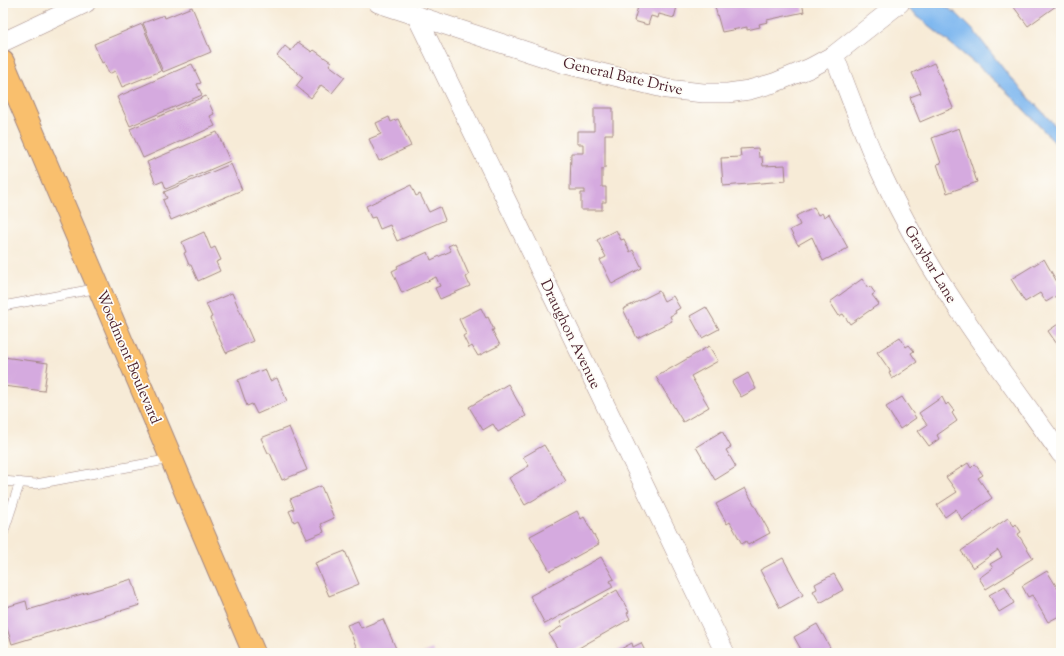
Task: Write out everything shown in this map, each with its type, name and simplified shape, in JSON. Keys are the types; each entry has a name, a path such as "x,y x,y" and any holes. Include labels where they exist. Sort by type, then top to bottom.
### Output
{"main road":[{"name":"Woodmont Boulevard","path":"3,62 254,653"}],"street":[{"path":"3,42 86,3"},
{"name":"General Bate Drive","path":"378,3 565,64 667,90 703,93 750,90 774,83 810,68 834,55 895,7"},
{"name":"Draughon Avenue","path":"416,15 725,653"},
{"name":"Graybar Lane","path":"834,55 874,157 892,196 920,247 952,299 995,363 1061,454"}],"lane":[{"path":"3,306 99,288"},
{"path":"3,481 36,484 172,459"},
{"path":"3,534 20,482"}],"water":[{"path":"901,3 941,3 957,14 974,31 1009,76 1061,132 1061,149 1011,96 984,71"}],"building":[{"path":"639,3 678,3 674,18 659,14 658,18 651,16 648,25 634,21"},
{"path":"732,3 802,3 804,12 767,20 768,22 759,24 760,27 747,30 747,27 722,32 715,7"},
{"path":"1017,3 1060,3 1028,26 1013,6"},
{"path":"192,7 211,52 163,72 143,23 164,15 165,18"},
{"path":"142,24 161,71 122,87 115,71 109,74 104,62 102,63 94,44"},
{"path":"298,42 312,52 314,50 331,62 329,65 345,77 332,93 321,85 311,98 296,86 303,77 277,56 285,46 291,51"},
{"path":"934,63 953,108 920,122 910,97 921,93 912,73"},
{"path":"192,64 201,83 197,84 202,95 130,126 117,97"},
{"path":"206,96 214,114 210,116 215,126 143,158 130,129"},
{"path":"594,108 613,108 613,134 605,134 605,168 602,169 602,187 606,187 606,202 602,202 602,210 581,210 581,193 585,193 585,190 570,190 571,153 583,153 583,144 577,144 577,131 594,131"},
{"path":"389,117 391,122 398,119 411,146 379,161 369,139 381,134 376,123"},
{"path":"959,128 977,182 947,193 937,164 941,163 932,138"},
{"path":"217,132 230,161 166,189 163,181 156,184 147,162"},
{"path":"758,148 759,157 762,157 763,166 785,165 786,181 723,186 721,158 741,157 740,149"},
{"path":"231,164 242,190 171,220 163,200 167,198 164,192"},
{"path":"411,185 416,196 420,194 429,212 440,207 445,220 397,241 390,225 380,229 375,217 371,218 366,206"},
{"path":"814,207 818,215 822,213 824,217 829,214 848,248 823,261 812,237 798,245 790,230 800,225 796,216"},
{"path":"616,230 621,240 624,239 630,252 633,250 642,268 612,284 600,260 606,257 597,240"},
{"path":"204,232 211,249 215,247 221,260 216,262 220,271 198,281 184,253 186,252 182,242"},
{"path":"455,243 469,275 466,277 470,286 440,299 435,288 440,286 436,277 402,293 392,271 398,268 397,266 428,252 431,260 451,251 448,246"},
{"path":"1044,259 1061,289 1061,293 1046,302 1040,293 1025,302 1011,279"},
{"path":"862,279 868,288 870,286 875,293 872,295 879,304 850,324 843,314 839,316 830,302"},
{"path":"659,291 664,301 673,296 680,308 675,311 676,313 670,316 672,321 637,338 623,309"},
{"path":"232,293 253,341 226,353 210,318 212,317 206,304"},
{"path":"706,307 719,329 702,338 690,316"},
{"path":"481,308 486,318 488,317 494,330 492,330 500,345 478,356 472,346 469,348 463,336 466,334 459,319"},
{"path":"1061,322 1061,350 1048,331"},
{"path":"900,337 906,347 909,345 914,351 911,353 917,362 892,379 889,373 891,372 877,352"},
{"path":"709,346 718,361 691,376 709,407 683,422 656,377"},
{"path":"3,357 48,363 44,391 3,386"},
{"path":"265,369 270,381 277,378 287,401 257,414 252,404 247,406 238,380"},
{"path":"748,373 756,389 741,397 732,382"},
{"path":"508,384 526,416 498,432 493,424 483,430 469,407"},
{"path":"902,397 916,418 900,429 886,407"},
{"path":"942,397 946,405 948,403 954,411 952,413 957,421 937,435 939,439 929,446 918,431 927,425 919,413"},
{"path":"289,427 307,470 282,480 270,453 268,453 261,438"},
{"path":"722,431 731,447 726,450 736,467 715,480 696,447"},
{"path":"544,445 566,481 525,505 509,478 529,466 523,457"},
{"path":"968,463 971,468 975,464 983,475 978,478 992,498 962,520 956,509 945,517 937,505 957,492 946,477"},
{"path":"321,486 334,518 321,524 324,532 307,539 298,520 294,522 289,511 294,509 290,499"},
{"path":"745,488 770,533 748,545 746,541 742,544 730,522 727,524 716,504"},
{"path":"577,511 581,519 584,517 599,544 550,571 530,536"},
{"path":"1008,518 1014,526 1016,524 1021,532 1018,534 1033,558 986,589 979,578 993,568 990,564 1002,557 998,550 973,568 961,551"},
{"path":"345,551 359,584 329,596 315,563"},
{"path":"601,557 614,579 610,581 613,587 545,624 530,596"},
{"path":"783,558 803,595 780,608 760,570"},
{"path":"1047,571 1058,589 1061,587 1061,615 1048,622 1032,595 1028,597 1022,586"},
{"path":"834,574 843,590 820,603 813,591 817,589 815,584"},
{"path":"132,579 140,605 12,644 3,616 3,608 26,601 28,610"},
{"path":"1005,586 1014,603 999,612 989,595"},
{"path":"617,590 629,612 627,613 630,619 570,653 560,653 549,634 562,626 560,622"},
{"path":"383,619 398,653 359,653 347,625 358,621 361,628"},
{"path":"817,624 833,653 803,653 794,637"},
{"path":"632,643 633,647 641,643 646,653 619,653 617,651"},
{"path":"432,649 434,653 423,653"}]}
